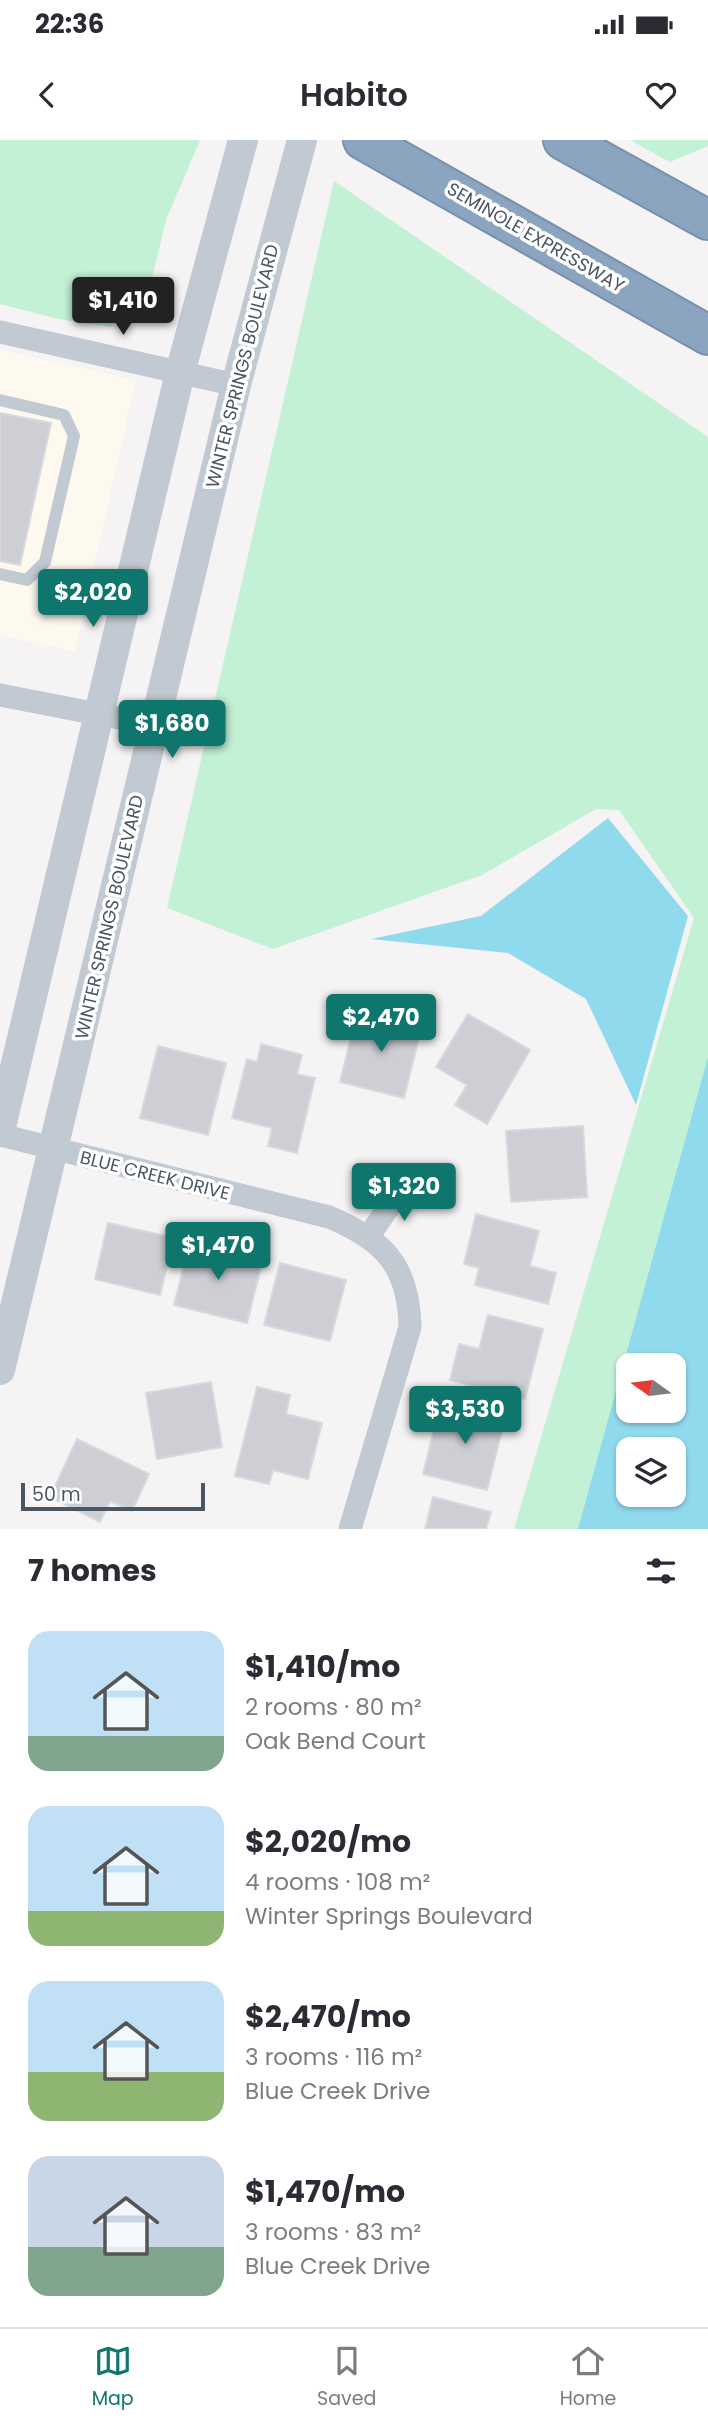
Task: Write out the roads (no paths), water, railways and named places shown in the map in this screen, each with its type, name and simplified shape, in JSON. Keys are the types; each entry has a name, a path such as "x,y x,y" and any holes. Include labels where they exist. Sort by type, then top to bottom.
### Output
{"highway":[{"name":"SEMINOLE EXPRESSWAY","path":"363,140 708,335"},
{"path":"563,140 708,220"}],"street":[{"path":"0,1133 180,373 243,140"},
{"name":"WINTER SPRINGS BOULEVARD","path":"0,1370 236,385 302,140"},
{"path":"0,332 236,385"},
{"path":"0,695 155,725"},
{"name":"BLUE CREEK DRIVE","path":"0,1133 53,1150 329,1217 356,1228 392,1259 404,1280 410,1306 410,1327 351,1529"},
{"path":"368,1237 404,1185"}],"lane":[{"path":"0,400 64,415 74,436 44,562 27,580 0,574"}],"water":[{"path":"608,818 688,916 636,1105 586,999 508,953 371,939 481,916"},
{"path":"708,1057 708,1529 578,1529 616,1391 616,1423 686,1423 686,1353 626,1353"}]}
